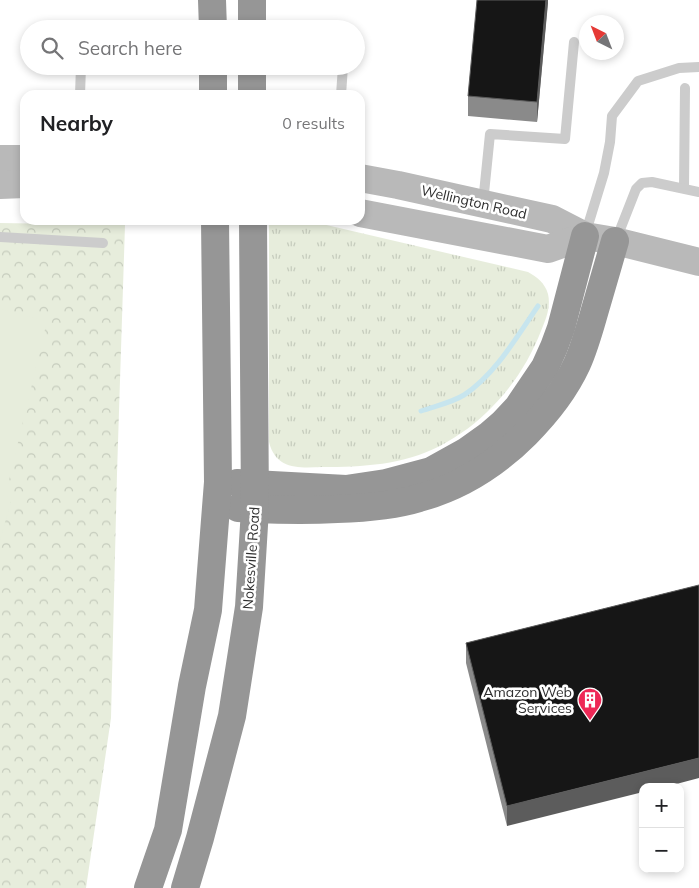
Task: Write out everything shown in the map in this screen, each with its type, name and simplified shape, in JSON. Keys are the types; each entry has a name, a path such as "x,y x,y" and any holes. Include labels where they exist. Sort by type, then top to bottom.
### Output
{"highway":[{"path":"212,0 212,20"},
{"path":"252,0 252,20"},
{"path":"213,75 214,90"},
{"path":"252,75 252,90"},
{"path":"148,888 168,830 192,686 208,610 217,494 215,225"},
{"name":"Nokesville Road","path":"185,888 232,716 249,607 255,497 253,225"},
{"path":"255,497 386,483 431,471 488,436 518,407 545,367 561,328 585,236"},
{"path":"217,494 255,497 314,510 374,507 420,498 465,480 484,469 504,454 534,426 564,388 577,364 588,336 615,241"}],"main road":[{"path":"0,159 20,159"},
{"name":"Wellington Road","path":"365,179 552,220 585,236 615,241 699,262"},
{"path":"0,185 20,184"},
{"name":"Wellington Road","path":"365,214 548,249 585,236"}],"lane":[{"path":"483,204 490,134 565,139 574,42"},
{"path":"585,236 604,173 610,142 612,116 638,81 679,68 699,68"},
{"path":"80,90 81,75"},
{"path":"341,90 342,75"},
{"path":"684,188 685,88"},
{"path":"615,241 636,189 642,183 652,182 699,192"},
{"path":"0,237 103,243"}],"green space":[{"path":"0,223 20,223 20,225 125,225 111,718 86,888 0,888"},
{"path":"269,225 326,225 528,272 537,278 547,290 549,299 546,317 532,352 521,371 500,399 486,413 461,433 440,446 412,457 382,464 297,467 277,458 269,442"},
{"path":"0,309 47,321 7,489 0,487"},
{"path":"0,495 12,498 0,540"}],"building":[{"path":"477,0 546,0 537,102 468,96"},
{"name":"Amazon Web Services","path":"699,585 699,758 507,806 466,643"}],"waterway":[{"path":"421,411 454,400 475,387 496,366 538,306"}],"place":[{"name":"Amazon Web Services","path":"590,721"}]}
